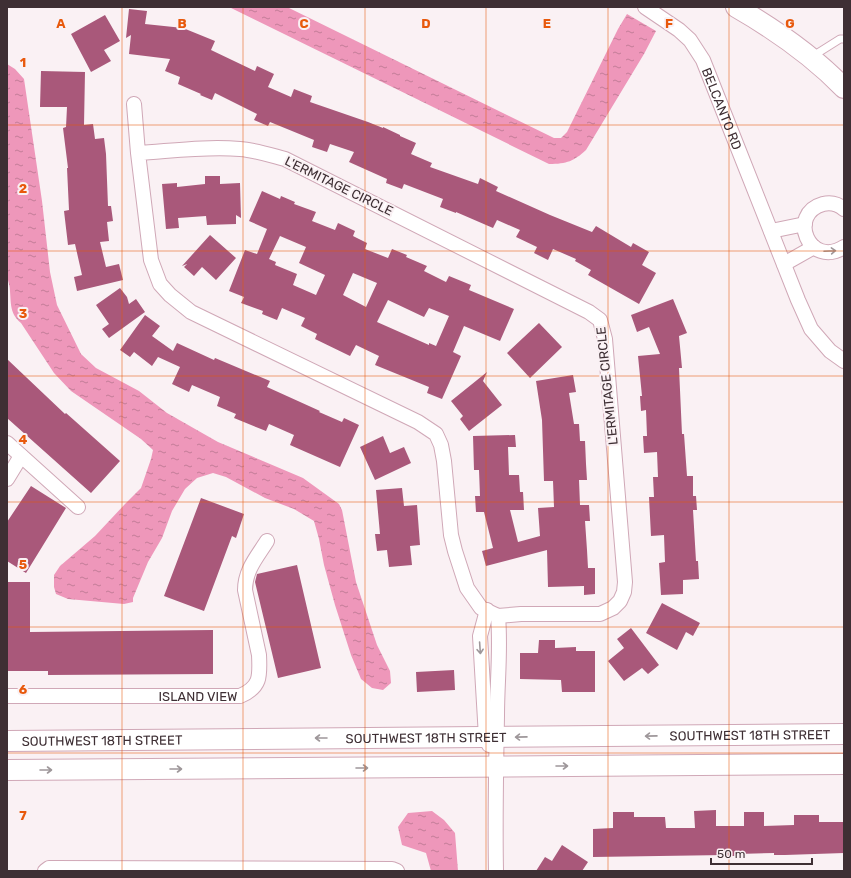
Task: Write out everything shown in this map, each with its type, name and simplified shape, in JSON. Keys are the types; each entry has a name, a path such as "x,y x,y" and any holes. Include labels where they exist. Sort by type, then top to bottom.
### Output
{"main road":[{"path":"736,7 774,30 827,71 844,88"},
{"name":"SOUTHWEST 18TH STREET","path":"7,741 844,734"},
{"path":"7,770 844,764"}],"street":[{"name":"BELCANTO RD","path":"645,7 690,40 702,60 811,329 830,351 844,361"},
{"path":"134,104 138,153 151,260 160,284 170,295 191,312 418,422 436,434 441,445 444,461 451,535 455,551 467,588 481,608 492,613 500,637 500,664 492,737"},
{"name":"L'ERMITAGE CIRCLE","path":"138,153 217,148 263,152 285,159 589,312 600,320 605,339 625,582 624,592 620,601 613,608 600,614 492,613"},
{"path":"844,209 835,204 826,203 818,206 809,214 805,224 805,233 808,241 814,247 821,251 829,252 837,251 844,247"},
{"path":"771,231 805,224"},
{"path":"784,264 814,247"},
{"path":"7,443 78,507"},
{"path":"7,479 21,456"},
{"name":"ISLAND VIEW","path":"7,696 240,696 249,692 256,685 260,665 245,590 245,580 253,561 267,541"},
{"path":"492,613 480,636 495,766 496,871"},
{"path":"45,871 49,868 213,870 392,869 397,871"}],"lane":[{"path":"811,58 840,39 844,39"}],"water":[{"path":"229,7 287,7 554,138 561,138 567,132 618,29 627,14 656,31 644,54 586,150 578,157 570,161 549,164"},
{"path":"7,64 15,69 24,79 42,201 50,272 57,305 81,354 96,368 139,391 167,413 218,442 303,478 339,504 342,510 356,582 377,645 390,671 391,683 383,690 372,688 361,679 351,655 335,605 314,521 294,509 265,498 226,477 213,473 197,478 185,489 172,511 162,538 148,562 133,598 133,602 124,604 68,599 56,594 54,587 54,575 60,566 95,536 141,488 153,450 141,439 71,391 54,373 13,312 7,276"},
{"path":"432,811 444,820 455,833 458,871 431,871 426,853 402,845 398,827 408,813"}],"building":[{"path":"129,9 147,11 145,24 183,28 215,41 211,50 255,71 257,66 274,74 268,87 291,97 294,89 312,96 310,102 383,127 416,143 411,154 432,163 430,167 478,184 480,178 498,187 496,191 550,215 592,232 596,226 631,247 633,243 649,252 642,265 656,273 639,304 588,275 591,270 575,261 576,259 553,249 548,260 534,253 537,247 516,237 520,230 497,220 493,228 456,212 440,207 443,199 404,184 402,189 386,183 387,179 349,162 354,152 330,144 327,152 312,147 314,140 270,122 268,126 254,120 257,114 215,93 212,100 178,84 180,77 165,71 170,59 129,54 131,35 126,38"},
{"path":"105,15 120,41 104,50 111,61 91,72 71,34"},
{"path":"41,71 85,72 84,125 93,124 95,139 104,138 108,206 111,206 113,221 107,222 109,241 100,242 106,267 119,264 123,280 77,291 74,277 82,275 75,244 68,245 64,211 69,210 68,168 63,128 66,127 67,107 40,107"},
{"path":"205,176 220,176 220,184 240,183 241,218 236,215 236,224 207,225 206,216 178,218 179,228 166,229 162,184 177,183 177,187 205,184"},
{"path":"262,191 280,199 281,196 295,202 294,204 316,212 312,221 335,230 338,223 355,231 353,236 367,243 365,249 388,258 392,249 407,255 406,257 427,266 424,271 446,282 449,276 471,285 469,290 514,309 500,341 464,326 453,352 461,356 442,399 427,393 429,387 375,365 379,356 356,345 350,356 315,339 317,334 301,326 305,318 282,308 277,320 262,314 263,311 241,303 244,297 229,291 245,250 257,254 267,229 249,221","holes":["280,236 306,247 299,263 325,275 316,295 293,285 297,274 275,265 276,262 269,259","353,273 377,283 366,307 343,295","388,300 424,317 429,308 449,316 436,346 429,343 429,345 377,322"]},
{"path":"210,235 236,258 216,280 202,267 194,276 184,267 187,264 182,266"},
{"path":"120,288 127,297 129,304 136,299 145,312 109,338 102,329 109,324 96,305"},
{"path":"673,299 687,333 679,336 682,368 679,368 682,434 684,434 687,476 693,476 693,496 696,496 697,510 693,510 696,561 698,561 699,579 683,580 683,594 661,595 659,563 665,562 664,535 651,536 649,497 654,497 653,477 658,477 657,452 644,453 643,436 647,436 646,410 641,411 640,396 642,396 638,356 660,354 649,327 637,332 631,315"},
{"path":"145,315 160,326 152,336 173,351 177,343 214,360 215,358 270,381 267,387 320,411 319,412 342,422 344,418 359,425 340,467 290,445 294,435 269,424 266,431 234,418 236,414 217,406 220,397 192,385 189,392 172,384 180,367 158,357 152,366 134,352 130,357 120,350"},
{"path":"539,323 562,347 530,378 507,353"},
{"path":"7,359 65,414 66,413 120,461 91,493 7,418"},
{"path":"487,372 483,381 502,405 469,431 460,419 463,416 451,401"},
{"path":"573,375 576,392 569,393 574,424 579,424 580,441 585,441 587,480 579,480 580,505 589,505 590,521 585,521 588,568 595,568 595,594 584,595 584,586 548,587 547,550 486,566 482,551 493,548 484,512 476,512 475,496 480,496 479,470 474,470 473,436 515,435 516,447 508,447 509,475 519,475 520,492 523,492 524,510 510,510 518,542 540,536 538,508 554,507 553,481 544,481 542,420 536,381"},
{"path":"383,436 390,453 404,447 411,463 375,480 360,447"},
{"path":"31,486 66,508 26,573 7,561 7,522"},
{"path":"402,488 404,506 417,505 420,545 410,546 412,565 389,567 387,550 377,551 375,534 380,534 376,490"},
{"path":"201,498 244,514 236,538 232,536 204,611 164,596"},
{"path":"297,565 321,668 278,678 255,582 257,574"},
{"path":"7,582 30,582 30,632 213,630 213,674 48,675 48,671 7,671"},
{"path":"662,603 700,623 693,636 686,632 677,650 646,633"},
{"path":"631,628 659,665 648,674 642,668 624,681 608,661 624,648 617,639"},
{"path":"539,640 555,640 555,648 576,647 576,651 595,651 595,692 562,692 561,680 520,679 520,653 538,653"},
{"path":"454,670 455,690 417,692 416,672"},
{"path":"716,810 716,826 744,826 744,812 764,812 764,826 794,825 794,815 819,815 819,822 844,822 844,853 785,855 774,855 774,853 737,854 737,856 593,857 593,829 613,828 613,812 634,812 634,817 665,817 666,828 695,828 694,811"},
{"path":"562,845 588,862 582,871 536,871 545,857 552,861"}]}
